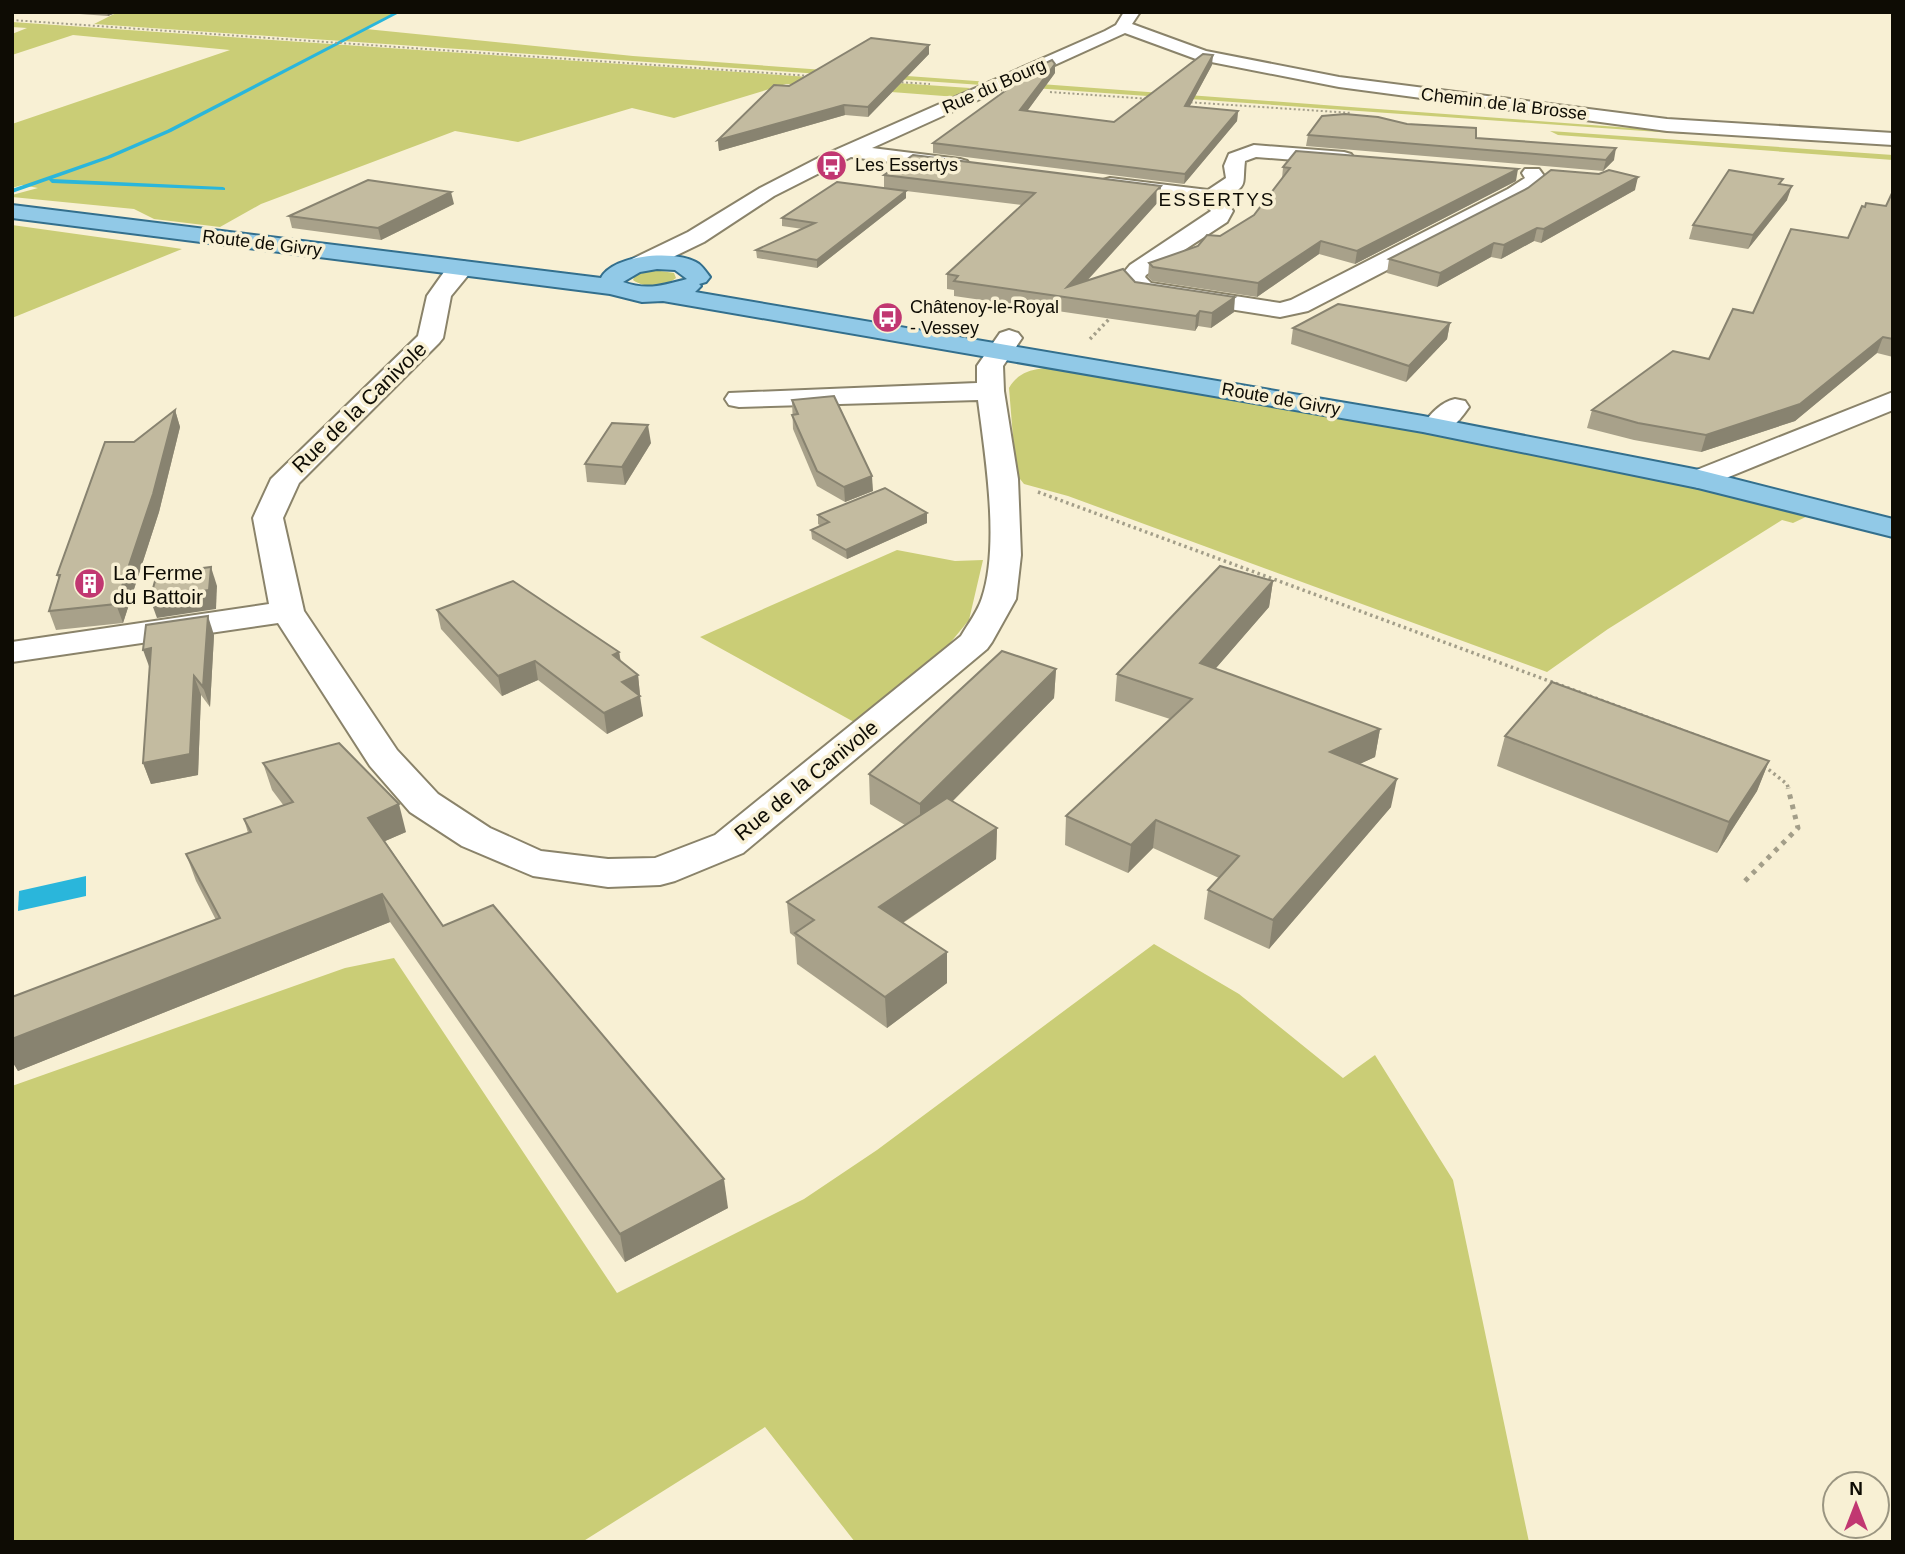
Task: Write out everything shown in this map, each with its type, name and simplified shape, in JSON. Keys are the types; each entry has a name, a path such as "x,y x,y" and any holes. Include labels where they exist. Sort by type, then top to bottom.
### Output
{"main road":[{"name":"Route de Givry","path":"12,211 453,279 512,274 625,274 679,264 746,297 772,304 1447,416"},
{"name":"Route de Givry","path":"625,274 626,292 664,294 1005,344 1079,350 1447,416 1893,513"},
{"path":"664,294 692,284 696,274"},
{"name":"Route de Givry","path":"1708,474 1893,528"}],"street":[{"name":"Rue du Bourg","path":"625,274 696,237 767,192 848,151 989,88 1127,20"},
{"name":"Chemin de la Brosse","path":"1127,20 1137,30 1202,55 1339,82 1667,125 1893,139"},
{"path":"848,151 984,168"},
{"path":"1091,182 1211,197 1232,185 1236,178 1236,158 1254,151 1363,159"},
{"path":"1507,171 1557,175"},
{"path":"1211,197 1222,211 1219,217 1138,270 1132,277 1143,289 1267,309 1292,309 1516,194 1538,180 1532,173"},
{"path":"696,237 692,254 696,274"},
{"name":"Rue de la Canivole","path":"453,279 430,338 286,479 268,517 287,611 383,758 424,803 476,837 533,863 608,873 660,871 729,844 975,642 999,599 1004,555 1003,479 990,391 990,366 1005,344"},
{"path":"739,399 990,391"},
{"path":"1708,474 1893,400"},
{"path":"12,652 287,611"}],"path":[{"path":"12,20 821,76"},
{"path":"887,81 1153,100"},
{"path":"1181,102 1360,114"},
{"path":"1079,350 1126,300 1143,289"},
{"path":"1003,479 1748,753 1787,784 1798,828 1745,881"}],"green space":[{"path":"118,12 399,12 366,29 633,56 990,82 982,85 94,24"},
{"path":"12,22 970,88 957,97 786,84 674,118 632,108 518,142 455,131 261,204 220,227 154,219 134,209 12,197 38,188 22,185 12,188 12,124 230,50 73,35 12,55 12,34 27,28 12,27"},
{"path":"1027,83 1632,128 1631,123 1681,128 1687,134 1019,87"},
{"path":"1550,131 1893,155 1893,160 1558,135"},
{"path":"12,225 162,246 182,249 12,318"},
{"path":"654,270 674,273 676,278 655,286 643,285 633,280 635,275"},
{"path":"1069,367 1602,463 1810,515 1793,523 1782,520 1608,629 1547,672 1068,496 1024,484 1016,474 1009,388 1027,372"},
{"path":"897,550 955,561 983,560 969,620 941,654 854,722 700,637"},
{"path":"1154,944 1239,994 1343,1078 1375,1055 1453,1180 1529,1542 855,1542 765,1427 582,1542 12,1542 12,1086 345,968 394,958 617,1293 804,1199 877,1150"}],"water":[{"path":"86,876 86,896 18,911 19,891"}],"building":[{"path":"871,38 929,45 868,107 844,105 718,140 774,85 789,86"},
{"path":"1203,54 1213,55 1185,106 1238,111 1185,174 933,143 1041,65 1052,60 1055,64 1020,110 1114,122"},
{"path":"1345,114 1378,117 1407,124 1476,128 1476,138 1616,148 1606,160 1308,135 1322,116"},
{"path":"1296,151 1518,169 1357,251 1321,241 1258,283 1153,267 1149,263 1198,246 1207,235 1220,236 1254,215 1290,168 1283,167"},
{"path":"913,155 1161,186 1067,287 1123,269 1135,282 1235,297 1212,313 1200,311 1196,316 954,281 958,276 947,274 1035,193 884,175"},
{"path":"1551,170 1599,174 1609,170 1638,177 1544,229 1537,228 1504,245 1494,243 1440,273 1389,259 1528,188"},
{"path":"1729,170 1783,179 1779,184 1792,186 1753,235 1693,225"},
{"path":"368,180 451,192 378,228 289,216"},
{"path":"837,182 906,191 817,260 756,250 815,223 782,218"},
{"path":"1893,191 1893,339 1883,337 1800,404 1706,435 1638,423 1592,410 1673,351 1709,359 1733,309 1753,313 1791,229 1848,238 1862,206 1865,207 1866,203 1886,206"},
{"path":"1338,304 1450,323 1409,366 1293,328"},
{"path":"834,396 872,476 844,487 817,471 792,415 798,414 792,400"},
{"path":"175,410 153,494 116,604 49,611 60,575 57,575 105,442 134,442"},
{"path":"612,423 648,425 622,467 585,464"},
{"path":"885,488 927,513 846,550 811,530 829,522 818,515"},
{"path":"1220,566 1273,581 1200,663 1380,729 1330,752 1397,779 1273,920 1208,890 1239,856 1156,820 1131,845 1066,816 1192,699 1117,674"},
{"path":"211,567 209,590 150,599 157,574"},
{"path":"513,581 619,652 613,655 638,675 622,682 640,696 604,713 535,661 498,676 437,610"},
{"path":"208,616 203,687 194,676 190,754 143,763 151,648 143,650 146,625"},
{"path":"1002,651 1056,669 920,804 869,774"},
{"path":"1552,682 1769,761 1729,822 1505,736"},
{"path":"339,743 399,804 368,818 443,926 493,905 724,1179 620,1234 382,894 12,1039 12,997 220,918 186,854 251,832 244,819 293,802 263,763"},
{"path":"947,798 997,828 879,907 947,952 885,997 795,933 814,920 787,902"}],"waterway":[{"path":"12,191 109,157 169,131 399,12"},
{"path":"52,181 223,189"}],"place":[{"name":"Les Essertys","path":"832,165"},
{"name":"Châtenoy-le-Royal - Vessey","path":"887,317"},
{"name":"La Ferme du Battoir","path":"90,584"}],"district":[{"name":"ESSERTYS","path":"1217,199"}]}
